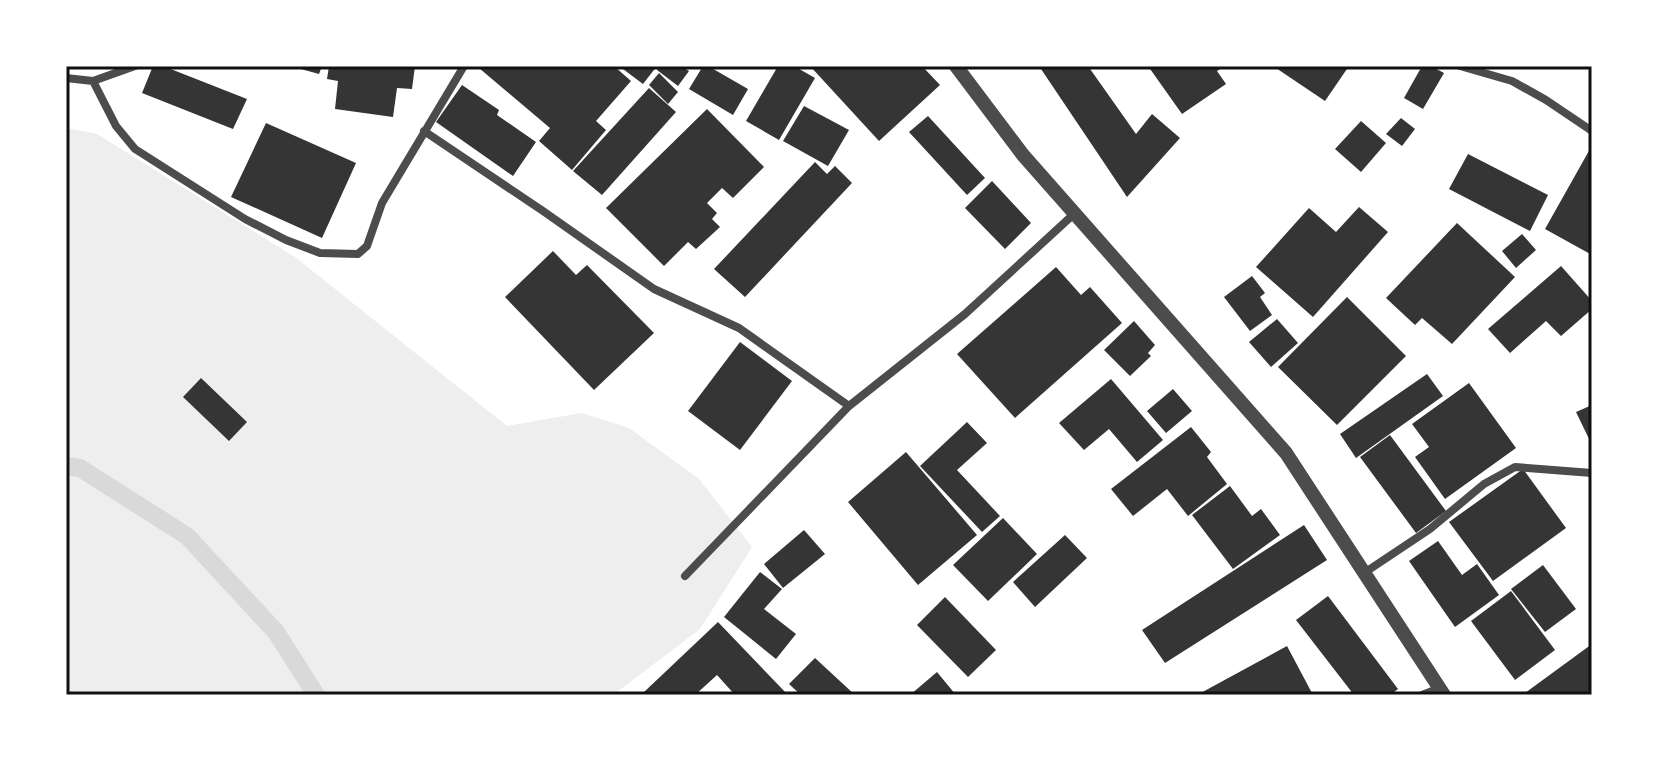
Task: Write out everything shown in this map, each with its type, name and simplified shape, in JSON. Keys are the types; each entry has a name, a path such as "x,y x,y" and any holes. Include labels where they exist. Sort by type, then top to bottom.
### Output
{"street":[{"path":"66,78 93,81 135,66"},
{"path":"93,81 116,126 135,149 245,219 320,253 358,254 367,246 382,203 464,66"},
{"path":"956,66 1023,155 1286,453 1442,692 1422,695"},
{"path":"1460,66 1512,81 1592,131"},
{"path":"424,131 654,289 739,328 849,406"},
{"path":"685,576 849,406 965,314 1075,213"},
{"path":"1364,573 1430,529 1484,484 1515,467 1592,473"}],"shaded area":[{"path":"66,128 97,134 295,257 507,426 582,413 629,428 699,479 752,547 700,629 613,695 66,695"}],"building":[{"path":"153,66 163,66 247,99 233,129 142,93"},
{"path":"290,66 322,66 319,74"},
{"path":"329,66 415,66 412,89 397,88 393,117 335,109 338,81 327,79"},
{"path":"614,66 631,81 596,121 606,130 572,170 539,141 550,128 479,68"},
{"path":"619,66 657,66 643,84"},
{"path":"660,66 681,66 689,71 678,86 657,70"},
{"path":"703,66 748,89 733,115 689,89"},
{"path":"778,66 794,66 815,78 779,140 746,121"},
{"path":"810,66 922,66 940,85 879,141"},
{"path":"1039,66 1088,66 1136,134 1152,114 1180,138 1127,197"},
{"path":"1148,66 1225,66 1217,71 1226,84 1182,114"},
{"path":"1273,66 1349,66 1325,101"},
{"path":"1422,66 1431,66 1444,73 1423,109 1404,98"},
{"path":"659,73 678,92 668,104 649,85"},
{"path":"462,85 499,110 497,115 536,142 513,176 436,122"},
{"path":"649,88 676,112 602,195 573,171"},
{"path":"804,106 849,130 828,166 783,141"},
{"path":"707,109 764,167 733,198 722,188 707,203 717,213 712,219 720,227 696,249 688,242 664,266 606,208"},
{"path":"928,116 985,178 967,195 909,132"},
{"path":"1401,118 1415,129 1402,146 1386,134"},
{"path":"1361,121 1386,143 1361,172 1335,149"},
{"path":"266,123 356,163 322,238 231,197"},
{"path":"1592,150 1592,255 1545,229"},
{"path":"1468,154 1548,195 1530,231 1449,189"},
{"path":"815,162 827,174 835,166 852,183 745,297 714,269"},
{"path":"992,181 1031,223 1005,249 965,208"},
{"path":"1359,207 1388,232 1313,317 1256,267 1309,208 1336,232"},
{"path":"1457,223 1515,277 1452,344 1422,318 1415,325 1386,298"},
{"path":"1522,234 1536,250 1516,268 1502,251"},
{"path":"553,251 576,275 587,265 654,333 594,390 505,297"},
{"path":"1561,266 1592,301 1592,309 1561,336 1546,321 1510,353 1488,329"},
{"path":"1056,267 1081,295 1090,287 1122,323 1015,418 957,354"},
{"path":"1252,276 1265,293 1260,297 1272,315 1250,331 1224,297"},
{"path":"1347,297 1406,356 1337,425 1278,367"},
{"path":"1277,319 1298,343 1271,367 1249,342"},
{"path":"1134,321 1155,345 1148,353 1151,356 1130,376 1104,350"},
{"path":"740,342 792,381 740,450 688,411"},
{"path":"1427,374 1443,396 1356,458 1340,434"},
{"path":"201,378 247,422 229,441 183,397"},
{"path":"1111,379 1163,440 1137,462 1109,429 1084,450 1059,423"},
{"path":"1469,383 1516,448 1445,499 1415,457 1429,447 1412,424"},
{"path":"1173,389 1192,411 1166,433 1147,411"},
{"path":"1592,405 1592,445 1576,412"},
{"path":"967,422 987,443 957,470 1000,516 982,532 920,466"},
{"path":"1191,427 1211,452 1207,457 1227,484 1188,516 1167,489 1133,516 1111,489"},
{"path":"1390,435 1446,511 1416,533 1360,457"},
{"path":"906,452 977,535 918,585 848,502"},
{"path":"1523,469 1566,528 1493,581 1449,522"},
{"path":"1230,486 1252,516 1261,509 1280,535 1233,569 1192,515"},
{"path":"1003,518 1037,554 988,601 953,565"},
{"path":"1304,525 1327,560 1165,663 1142,630"},
{"path":"804,530 825,554 783,588 764,564"},
{"path":"1065,535 1087,558 1035,607 1013,582"},
{"path":"1438,541 1462,575 1477,564 1499,595 1455,627 1409,561"},
{"path":"1543,565 1576,609 1545,632 1511,589"},
{"path":"760,572 782,589 764,609 796,634 776,659 724,617"},
{"path":"1511,591 1555,650 1515,680 1471,621"},
{"path":"1328,596 1398,689 1390,695 1354,695 1296,620"},
{"path":"945,597 996,650 968,677 917,625"},
{"path":"718,622 788,695 735,695 717,675 695,695 643,693"},
{"path":"1592,644 1592,695 1526,695 1525,693"},
{"path":"1287,646 1313,695 1197,695"},
{"path":"815,658 855,695 801,695 789,684"},
{"path":"937,672 956,695 910,695"}],"waterway":[{"path":"66,466 80,468 187,536 276,632 316,695"}]}
